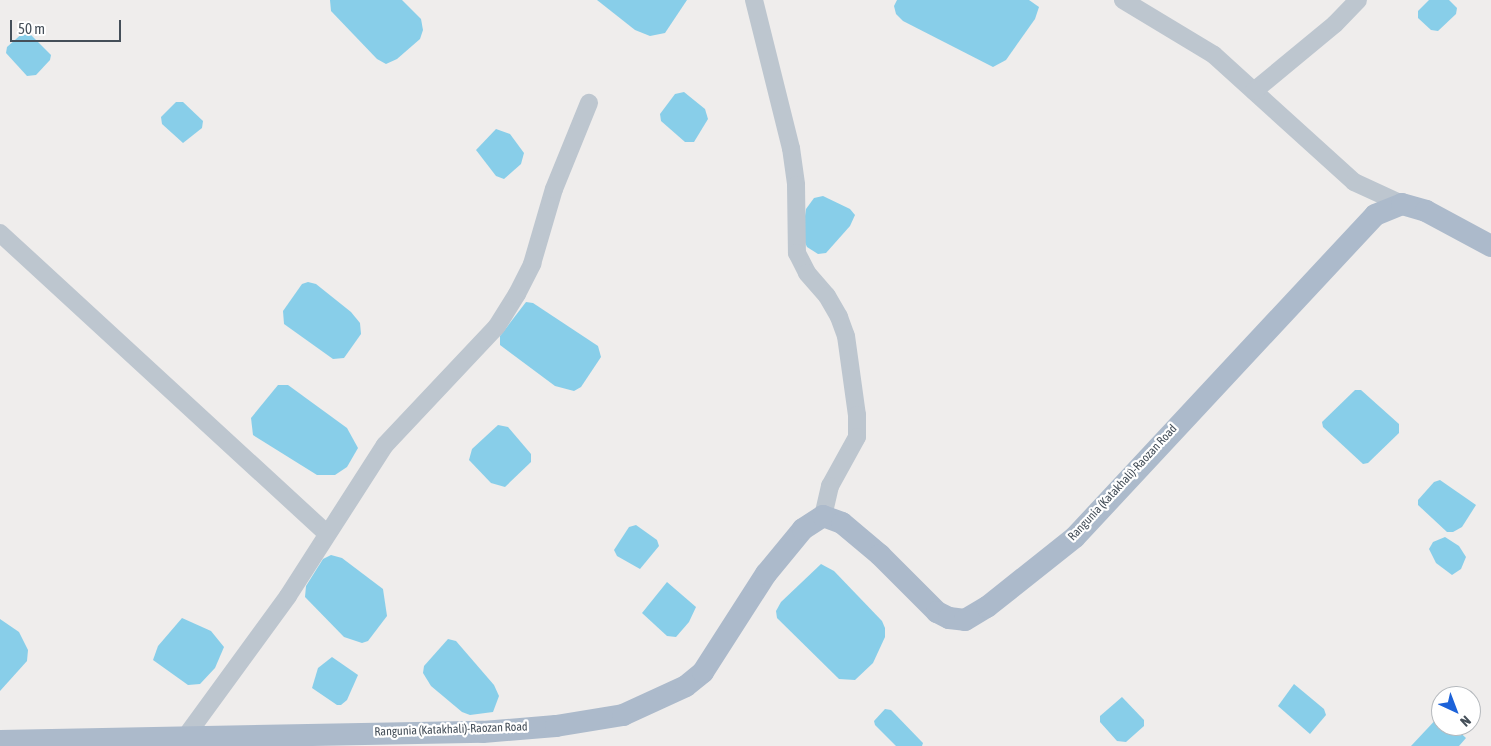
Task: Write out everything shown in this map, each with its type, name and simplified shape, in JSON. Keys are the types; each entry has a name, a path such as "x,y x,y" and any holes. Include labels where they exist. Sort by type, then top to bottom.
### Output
{"main road":[{"name":"Rangunia (Katakhali)-Raozan Road","path":"0,741 97,742 186,736 483,732 556,726 622,716 686,686 703,672 771,568 804,528 823,516 842,523 937,612 949,618 965,620 987,606 1075,537 1375,215 1402,204"},
{"path":"1402,204 1426,211 1491,246"}],"street":[{"path":"754,0 791,148 796,185 797,253 841,323 857,415 857,437 830,486 823,516"},
{"path":"1123,0 1214,55 1354,182 1402,204"},
{"path":"1254,91 1335,24 1358,0"},
{"path":"186,736 288,596 326,533 385,445 497,326 518,294 532,264 554,189 589,102"},
{"path":"0,233 326,533"}],"water":[{"path":"330,0 402,0 421,19 423,30 420,39 397,59 386,64 377,59 331,11"},
{"path":"597,0 687,0 665,33 650,36 635,30"},
{"path":"897,0 1029,0 1039,7 1035,19 1006,60 993,67 903,21 896,14 894,6"},
{"path":"1429,0 1449,0 1457,8 1456,14 1438,31 1431,30 1418,18 1418,11"},
{"path":"24,32 30,34 51,55 50,60 36,75 27,76 6,53 7,47"},
{"path":"684,92 705,109 708,119 694,142 685,142 661,121 660,114 675,94"},
{"path":"176,102 183,102 203,121 202,128 183,143 162,124 161,117"},
{"path":"496,129 510,134 524,153 521,164 504,179 496,176 476,150"},
{"path":"823,196 850,209 855,215 850,226 826,253 818,254 807,247 802,236 806,209 814,198"},
{"path":"308,282 316,284 351,312 360,323 361,334 344,358 333,359 284,324 283,311 302,284"},
{"path":"526,302 533,303 598,346 601,357 581,387 574,391 555,386 500,345 500,336"},
{"path":"278,385 288,385 347,428 358,448 347,467 335,475 317,475 253,435 251,418"},
{"path":"1355,390 1361,390 1399,424 1399,433 1368,463 1363,464 1323,427 1322,422"},
{"path":"498,425 508,427 531,454 531,462 505,487 491,483 469,460 472,449"},
{"path":"1440,480 1476,505 1462,527 1453,532 1447,532 1418,505 1418,500 1434,482"},
{"path":"636,525 657,540 659,546 640,569 617,556 614,550 629,527"},
{"path":"1445,537 1459,546 1466,557 1461,569 1452,575 1436,563 1429,549 1433,542"},
{"path":"331,555 342,558 383,589 387,616 368,641 362,643 344,637 305,597 306,586 323,559"},
{"path":"821,564 834,571 882,621 885,628 885,637 873,663 855,680 839,679 777,618 776,611 781,602"},
{"path":"667,582 696,607 689,622 676,637 667,636 642,613"},
{"path":"182,618 211,631 224,647 215,668 200,684 188,685 153,660 158,646"},
{"path":"0,619 19,632 28,650 27,661 0,691"},
{"path":"448,639 456,641 494,685 499,696 493,712 470,715 462,712 431,686 423,673 424,666"},
{"path":"332,657 358,675 347,700 341,705 337,705 312,688 318,668"},
{"path":"1294,684 1324,709 1326,715 1310,734 1278,706"},
{"path":"1122,697 1144,720 1144,726 1126,742 1117,741 1100,722 1100,716"},
{"path":"885,709 891,710 923,743 922,746 896,746 875,725 874,721"},
{"path":"1431,725 1431,736 1464,736 1466,738 1459,746 1411,746"}]}
